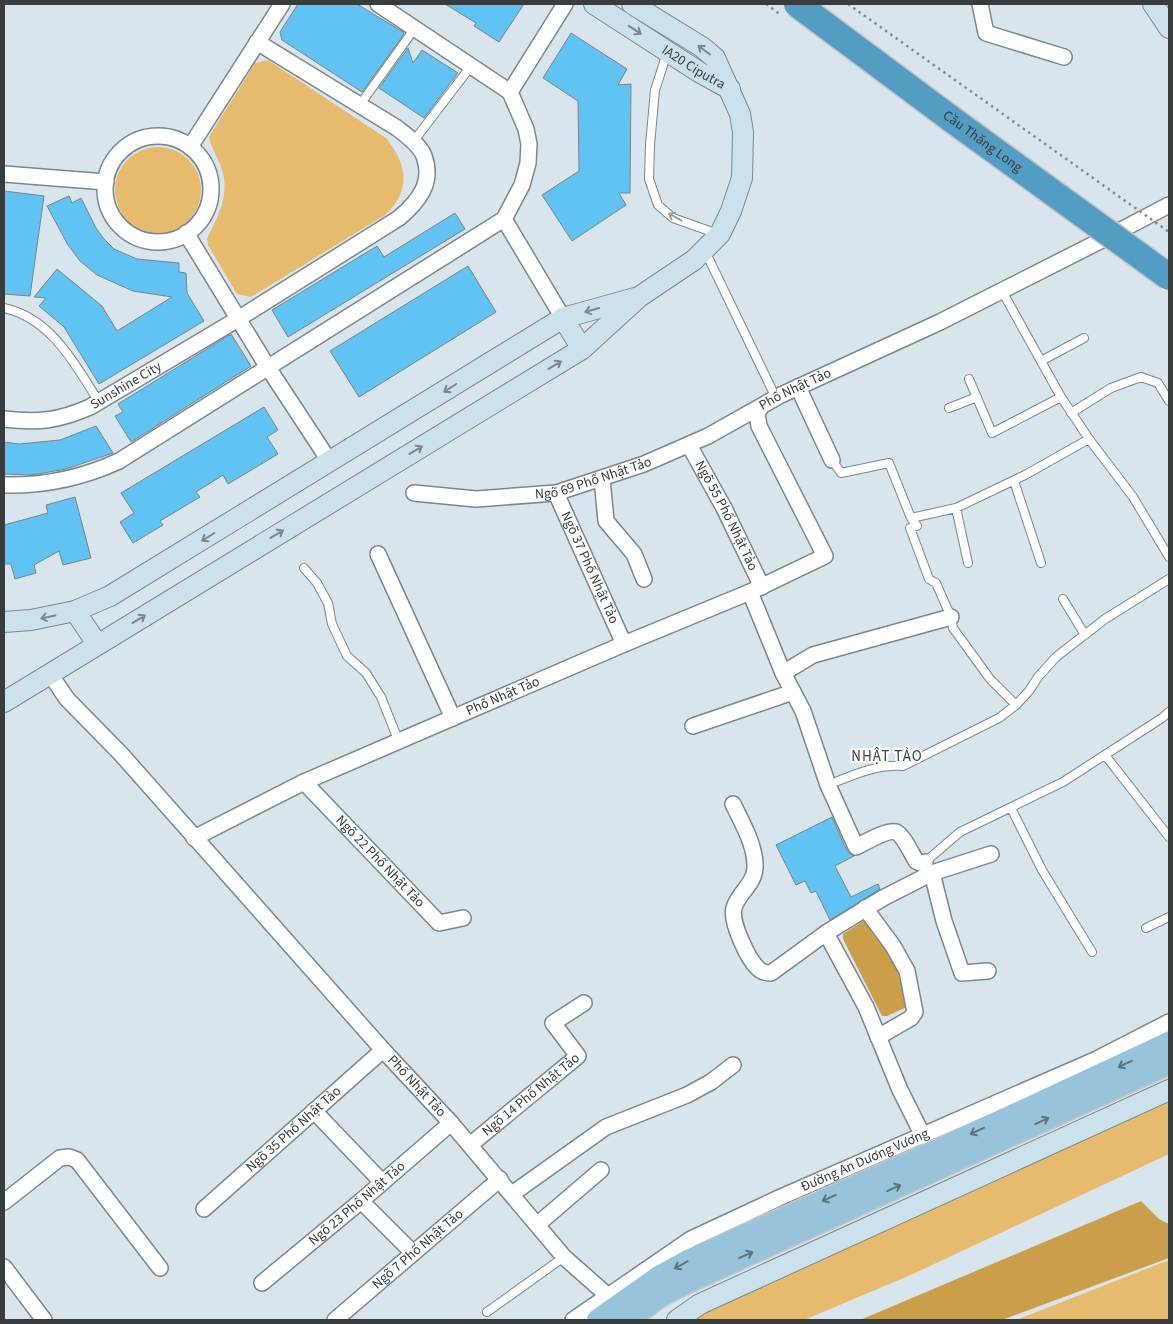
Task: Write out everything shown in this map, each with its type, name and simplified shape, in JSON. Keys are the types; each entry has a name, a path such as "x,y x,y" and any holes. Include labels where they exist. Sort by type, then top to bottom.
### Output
{"highway":[{"name":"Cầu Thăng Long","path":"797,4 1169,277"}],"main road":[{"name":"Đường An Dương Vương","path":"628,1310 659,1277 690,1260 1169,1044"},
{"name":"Đường An Dương Vương","path":"598,1320 628,1310 1169,1062"}],"street":[{"path":"190,147 282,4"},
{"path":"4,485 30,486 61,480 96,471 118,461 504,219 522,185 528,163 529,144 526,129 510,92 378,4"},
{"path":"510,92 565,4"},
{"name":"IA20 Ciputra","path":"594,4 730,90"},
{"name":"IA20 Ciputra","path":"632,4 702,47 715,58 730,90"},
{"path":"980,4 986,33 1064,57"},
{"path":"1153,4 1169,28"},
{"path":"257,42 397,128 413,142"},
{"path":"4,702 582,349 639,297 694,260 720,234 731,211 742,178 743,132 740,114 730,90"},
{"path":"151,137 169,137 190,147 199,155 208,169 211,186 209,203 202,218 186,234 176,239 159,242 142,240 127,233 114,220 107,204 106,182 110,168 120,153 134,142 151,137"},
{"name":"Sunshine City","path":"4,419 48,421 70,416 99,402 238,319 400,218 414,206 424,190 426,176 424,155 413,142"},
{"path":"4,174 106,182"},
{"name":"Phố Nhật Tảo","path":"628,1310 564,1256 451,1123 383,1050 194,838 304,782 624,644 756,590 824,556 759,426 757,413 761,407 798,387 919,332 1002,291 1169,205"},
{"path":"504,219 582,349"},
{"path":"186,234 267,366 330,462"},
{"path":"1100,242 1169,291"},
{"path":"4,622 31,620 75,611 110,596 563,318 639,297"},
{"path":"798,387 832,460"},
{"name":"Ngõ 69 Phố Nhật Tảo","path":"414,493 476,499 556,493 644,464 689,445 761,407"},
{"name":"Ngõ 55 Phố Nhật Tảo","path":"689,445 724,508 756,590 783,673 803,711 828,785 856,846 889,831 895,831 900,835 916,861 928,868"},
{"path":"602,479 606,521 634,554 644,580"},
{"name":"Ngõ 37 Phố Nhật Tảo","path":"556,493 624,644"},
{"path":"378,554 453,718"},
{"path":"75,611 97,644"},
{"path":"783,673 813,655 951,617"},
{"path":"50,674 67,699 121,754 194,838"},
{"path":"693,726 793,692"},
{"name":"Ngõ 22 Phố Nhật Tảo","path":"304,782 439,923 463,918"},
{"path":"733,804 752,848 755,869 752,879 733,910 734,922 741,940 759,969 765,973 771,973 826,933 928,868 991,854"},
{"path":"928,868 962,973 988,971"},
{"path":"865,908 893,946 907,971 915,1012 911,1018 878,1036"},
{"path":"826,933 866,1006 900,1090 923,1136"},
{"name":"Ngõ 14 Phố Nhật Tảo","path":"470,1145 578,1056 553,1023 584,1003"},
{"name":"Đường An Dương Vương","path":"573,1320 628,1310 691,1239 781,1197 1097,1059 1169,1022"},
{"name":"Ngõ 35 Phố Nhật Tảo","path":"204,1209 383,1050"},
{"path":"512,1194 606,1127 687,1095 710,1082 733,1065"},
{"path":"676,1320 700,1304 1169,1090"},
{"path":"314,1111 382,1182"},
{"name":"Ngõ 23 Phố Nhật Tảo","path":"262,1283 451,1123"},
{"path":"4,1202 60,1158 69,1157 77,1160 160,1268"},
{"path":"538,1224 601,1170"},
{"name":"Ngõ 7 Phố Nhật Tảo","path":"335,1320 500,1179"},
{"path":"361,1201 413,1253"},
{"path":"4,1267 44,1320"}],"lane":[{"path":"364,98 414,28"},
{"path":"667,51 655,90 649,178 658,205 673,218 720,234"},
{"path":"413,142 471,66"},
{"path":"705,249 776,398"},
{"path":"1002,291 1071,413 1133,497 1169,556"},
{"path":"4,308 18,312 48,331 65,351 99,402"},
{"path":"1041,362 1084,338"},
{"path":"1071,413 1111,388 1141,376 1158,383 1169,401"},
{"path":"969,379 992,433 1061,397"},
{"path":"949,408 977,397"},
{"path":"912,518 956,508 1014,482 1089,439"},
{"path":"832,460 841,473 889,463 917,526 910,528 929,579 936,583 951,617 953,628 990,679 1016,704"},
{"path":"1014,482 1041,563"},
{"path":"956,508 968,563"},
{"path":"304,568 317,583 328,603 332,624 347,656 366,673 381,697 399,742"},
{"path":"828,785 874,767 903,766 999,718 1029,691 1038,677 1056,657 1105,619 1169,579"},
{"path":"1063,599 1085,635"},
{"path":"928,868 960,832 1063,782 1169,712"},
{"path":"1106,755 1169,837"},
{"path":"1011,808 1042,870 1092,952"},
{"path":"1146,928 1169,917"},
{"path":"487,1312 564,1256"}],"path":[{"path":"848,4 1169,232"}],"shaded area":[{"path":"268,60 386,138 399,158 404,178 399,197 385,215 251,297 237,294 208,245 207,239 221,207 224,191 223,173 209,137 255,63"},
{"path":"150,147 166,147 175,150 189,159 198,173 201,190 198,207 189,221 175,230 166,233 150,233 134,226 122,214 115,198 115,182 122,166 134,154"},
{"path":"865,920 870,920 901,970 907,1007 887,1016 882,1016 843,939 843,934"},
{"path":"1169,1090 1169,1154 913,1274 804,1320 677,1320"},
{"path":"1141,1201 1159,1219 1169,1224 1169,1258 1002,1320 860,1320"},
{"path":"1169,1260 1169,1320 1016,1320"}],"building":[{"path":"298,4 357,4 404,34 362,92 282,40 280,32"},
{"path":"445,4 524,4 499,42 474,26 476,23"},
{"path":"571,33 627,69 618,85 631,84 630,193 619,193 626,205 572,241 542,195 579,171 578,101 543,78"},
{"path":"408,48 413,63 422,50 458,73 424,118 379,88"},
{"path":"4,191 44,196 30,296 4,294"},
{"path":"69,196 72,203 81,198 96,228 114,249 137,259 179,263 179,272 186,273 187,293 204,321 99,384 64,327 39,306 46,298 34,297 57,269 102,306 117,331 172,297 133,291 97,275 80,261 68,245 47,206"},
{"path":"455,213 465,229 288,337 272,310 377,246 384,257"},
{"path":"468,266 496,312 359,397 330,351"},
{"path":"231,334 251,366 131,442 115,416 123,412 118,404"},
{"path":"264,407 278,430 267,437 278,454 228,484 223,475 196,492 200,497 160,521 163,525 133,543 120,522 134,513 121,493"},
{"path":"96,426 113,453 66,469 32,475 4,474 4,442 19,444 60,440"},
{"path":"75,497 91,558 63,565 59,551 34,565 36,573 15,579 11,564 4,564 4,525 48,513 46,505"},
{"path":"832,817 847,851 854,856 835,866 851,897 878,884 880,889 830,920 816,891 811,893 805,881 796,885 776,845"}],"district":[{"name":"NHẬT TẢO","path":"887,756"}]}
